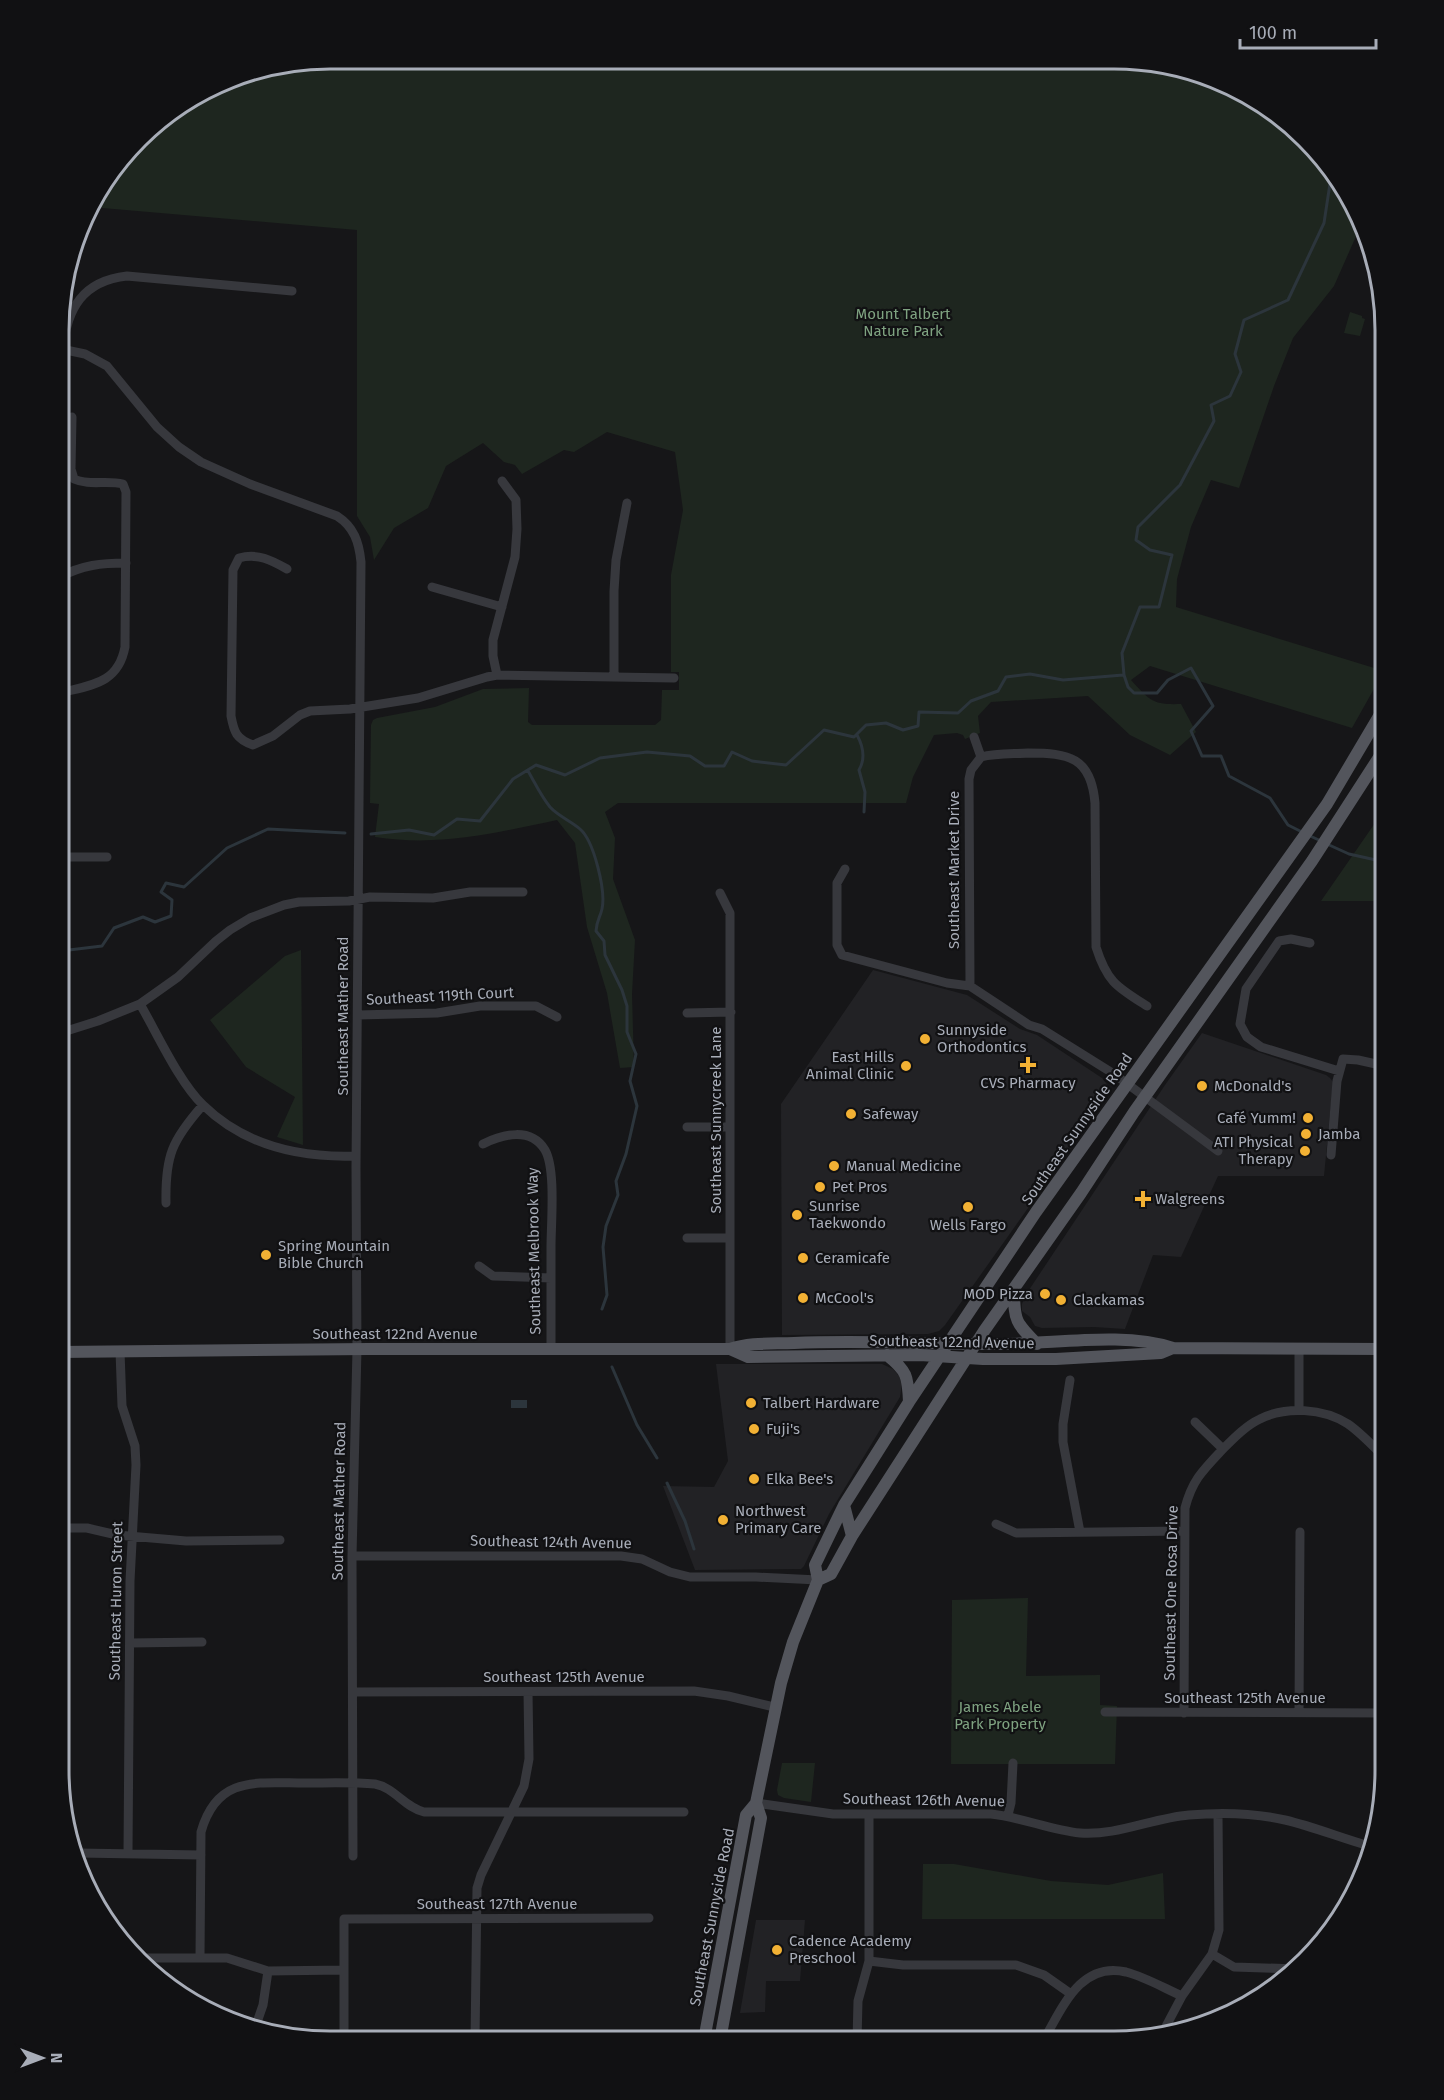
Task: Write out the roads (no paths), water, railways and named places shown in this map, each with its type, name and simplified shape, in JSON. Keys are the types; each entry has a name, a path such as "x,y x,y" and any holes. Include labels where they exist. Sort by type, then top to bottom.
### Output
{"main road":[{"name":"Southeast Sunnyside Road","path":"722,2031 761,1818 756,1803 774,1707 793,1642 818,1580 815,1565 844,1505 909,1402 1036,1212 1327,804 1374,726"},
{"name":"Southeast Sunnyside Road","path":"818,1580 831,1574 852,1536 975,1344 1082,1193 1144,1097 1312,861 1375,764"},
{"path":"1014,1290 1014,1309 1019,1326 1037,1344"},
{"name":"Southeast 122nd Avenue","path":"69,1352 551,1348 730,1349 746,1344 828,1342 1037,1344 1124,1340 1161,1344 1173,1348 1375,1349"},
{"path":"787,1355 794,1348 824,1347 828,1342"},
{"name":"Southeast 122nd Avenue","path":"730,1349 748,1357 886,1355 1056,1359 1161,1353 1173,1348"},
{"path":"886,1355 906,1373 909,1402"},
{"path":"844,1505 852,1536"},
{"name":"Southeast Sunnyside Road","path":"706,2031 746,1815 756,1803"},
{"path":"730,1903 740,1934"}],"street":[{"path":"70,317 83,295 112,277 127,276 292,291"},
{"name":"Southeast Mather Road","path":"69,351 85,354 107,366 157,427 195,458 250,484 330,513 349,526 359,546 361,562 356,1156 357,1349 352,1556 353,1856"},
{"path":"69,691 100,682 110,676 118,668 123,658 126,563 126,492 123,484 81,482 74,479 71,469 72,417"},
{"path":"497,675 493,656 493,640 515,556 517,529 516,500 501,481"},
{"path":"614,677 616,560 627,503"},
{"path":"287,569 274,561 249,555 239,558 233,570 231,716 234,730 242,741 253,745 273,736 300,715 310,711 359,707 431,695 497,675 674,678"},
{"path":"69,573 86,566 102,563 126,563"},
{"path":"432,587 502,607"},
{"path":"974,737 981,757 992,754 1053,753 1074,759 1089,775 1095,803 1096,947 1101,964 1114,984 1147,1006"},
{"name":"Southeast Market Drive","path":"970,986 969,779 971,770 981,757"},
{"path":"69,857 107,857"},
{"path":"845,869 837,883 837,945 842,955 948,983 970,986 1029,1024 1064,1042 1128,1084 1218,1151"},
{"path":"69,1030 98,1022 140,1004 178,977 216,941 250,918 284,905 370,897 433,898 470,892 523,892"},
{"name":"Southeast Sunnycreek Lane","path":"720,893 730,913 730,1349"},
{"path":"1310,944 1291,939 1279,941 1246,989 1240,1024 1247,1037 1261,1047 1339,1071"},
{"path":"140,1004 187,1085 203,1105 234,1128 271,1147 311,1156 356,1156"},
{"name":"Southeast 119th Court","path":"358,1016 437,1013 480,1006 536,1006 557,1017"},
{"path":"687,1013 731,1012"},
{"path":"1331,1155 1339,1071 1343,1059 1358,1059 1375,1063"},
{"path":"166,1203 165,1174 168,1159 190,1120 203,1105"},
{"path":"687,1127 730,1127"},
{"name":"Southeast Melbrook Way","path":"483,1144 498,1136 526,1135 537,1141 545,1151 551,1180 551,1348"},
{"path":"687,1238 730,1238"},
{"path":"479,1266 494,1275 550,1278"},
{"path":"1299,1349 1299,1410 1325,1414 1349,1425 1375,1447"},
{"name":"Southeast Huron Street","path":"120,1352 122,1406 135,1446 128,1853"},
{"path":"1070,1380 1063,1424 1063,1442 1080,1532"},
{"name":"Southeast One Rosa Drive","path":"1184,1713 1184,1530 1189,1490 1198,1476 1243,1431 1260,1419 1299,1410"},
{"path":"1195,1422 1223,1449"},
{"path":"996,1524 1016,1533 1184,1530"},
{"path":"69,1528 87,1528 107,1533 186,1541 280,1540"},
{"path":"1299,1712 1300,1532"},
{"name":"Southeast 124th Avenue","path":"352,1556 621,1556 642,1559 670,1572 690,1577 818,1580"},
{"path":"130,1643 202,1642"},
{"name":"Southeast 125th Avenue","path":"353,1692 694,1691 774,1707"},
{"path":"475,2031 476,1899 481,1875 524,1786 529,1759 528,1692"},
{"name":"Southeast 125th Avenue","path":"1105,1712 1375,1713"},
{"path":"1008,1815 1011,1803 1013,1763"},
{"path":"200,1957 201,1832 205,1817 214,1801 235,1788 254,1783 383,1785 416,1810 424,1812 684,1812"},
{"name":"Southeast 126th Avenue","path":"756,1803 833,1814 1008,1815 1081,1833 1101,1833 1164,1818 1242,1814 1284,1820 1364,1844"},
{"path":"1166,2026 1182,1996 1212,1954 1219,1930 1218,1814"},
{"path":"857,2031 858,2001 869,1961 869,1815"},
{"path":"83,1853 201,1855"},
{"name":"Southeast 127th Avenue","path":"344,1970 344,1919 649,1918"},
{"path":"1212,1954 1234,1967 1283,1969"},
{"path":"150,1958 226,1958 268,1971 344,1970 344,2031"},
{"path":"869,1961 903,1965 1016,1965 1044,1975 1071,1994"},
{"path":"258,2020 263,2005 268,1971"},
{"path":"1050,2031 1071,1994 1088,1976 1102,1972 1117,1971 1135,1975 1182,1996"}],"waterway":[{"path":"1302,832 1288,825 1270,798 1229,776 1221,756 1202,756 1191,731 1213,706 1191,668 1168,680 1157,693 1134,693 1128,687 1124,675 1122,653 1140,607 1159,607 1172,555 1150,550 1136,540 1138,527 1180,485 1214,421 1211,405 1230,396 1241,372 1235,354 1244,320 1288,300 1324,223 1330,184"},
{"path":"371,834 409,830 434,835 457,819 480,821 513,779 536,765 565,775 600,758 647,752 690,756 705,766 724,766 732,752 752,761 786,765 824,730 854,737 866,725 886,723 903,730 918,726 919,712 958,713 971,701 998,691 1006,677 1030,674 1063,680 1123,675"},
{"path":"857,735 863,752 859,770 865,792 864,812"},
{"path":"528,771 550,807 580,829 590,844 600,879 603,901 596,931 604,941 605,955 622,990 627,1006 627,1032 636,1054 630,1081 637,1106 626,1154 616,1181 618,1195 606,1226 603,1247 607,1295 602,1309"},
{"path":"69,950 102,946 114,928 143,917 155,922 171,916 172,900 161,892 166,883 184,887 227,848 268,829 345,833"},
{"path":"1308,835 1321,841"},
{"path":"1327,844 1349,854 1375,860"},
{"path":"612,1367 637,1425 657,1458"},
{"path":"667,1483 685,1521 694,1549"}],"place":[{"name":"Sunnyside Orthodontics","path":"925,1039"},
{"name":"CVS Pharmacy","path":"1028,1065"},
{"name":"East Hills Animal Clinic","path":"906,1066"},
{"name":"McDonald's","path":"1202,1086"},
{"name":"Safeway","path":"851,1114"},
{"name":"Café Yumm!","path":"1308,1118"},
{"name":"Jamba","path":"1306,1134"},
{"name":"ATI Physical Therapy","path":"1305,1151"},
{"name":"Manual Medicine","path":"834,1166"},
{"name":"Pet Pros","path":"820,1187"},
{"name":"Walgreens","path":"1143,1199"},
{"name":"Wells Fargo","path":"968,1207"},
{"name":"Sunrise Taekwondo","path":"797,1215"},
{"name":"Spring Mountain Bible Church","path":"266,1255"},
{"name":"Ceramicafe","path":"803,1258"},
{"name":"MOD Pizza","path":"1045,1294"},
{"name":"McCool's","path":"803,1298"},
{"name":"Clackamas","path":"1061,1300"},
{"name":"Talbert Hardware","path":"751,1403"},
{"name":"Fuji's","path":"754,1429"},
{"name":"Elka Bee's","path":"754,1479"},
{"name":"Northwest Primary Care","path":"723,1520"},
{"name":"Cadence Academy Preschool","path":"777,1950"}],"park label":[{"name":"Mount Talbert Nature Park","path":"903,322"},
{"name":"James Abele Park Property","path":"1000,1716"}]}
